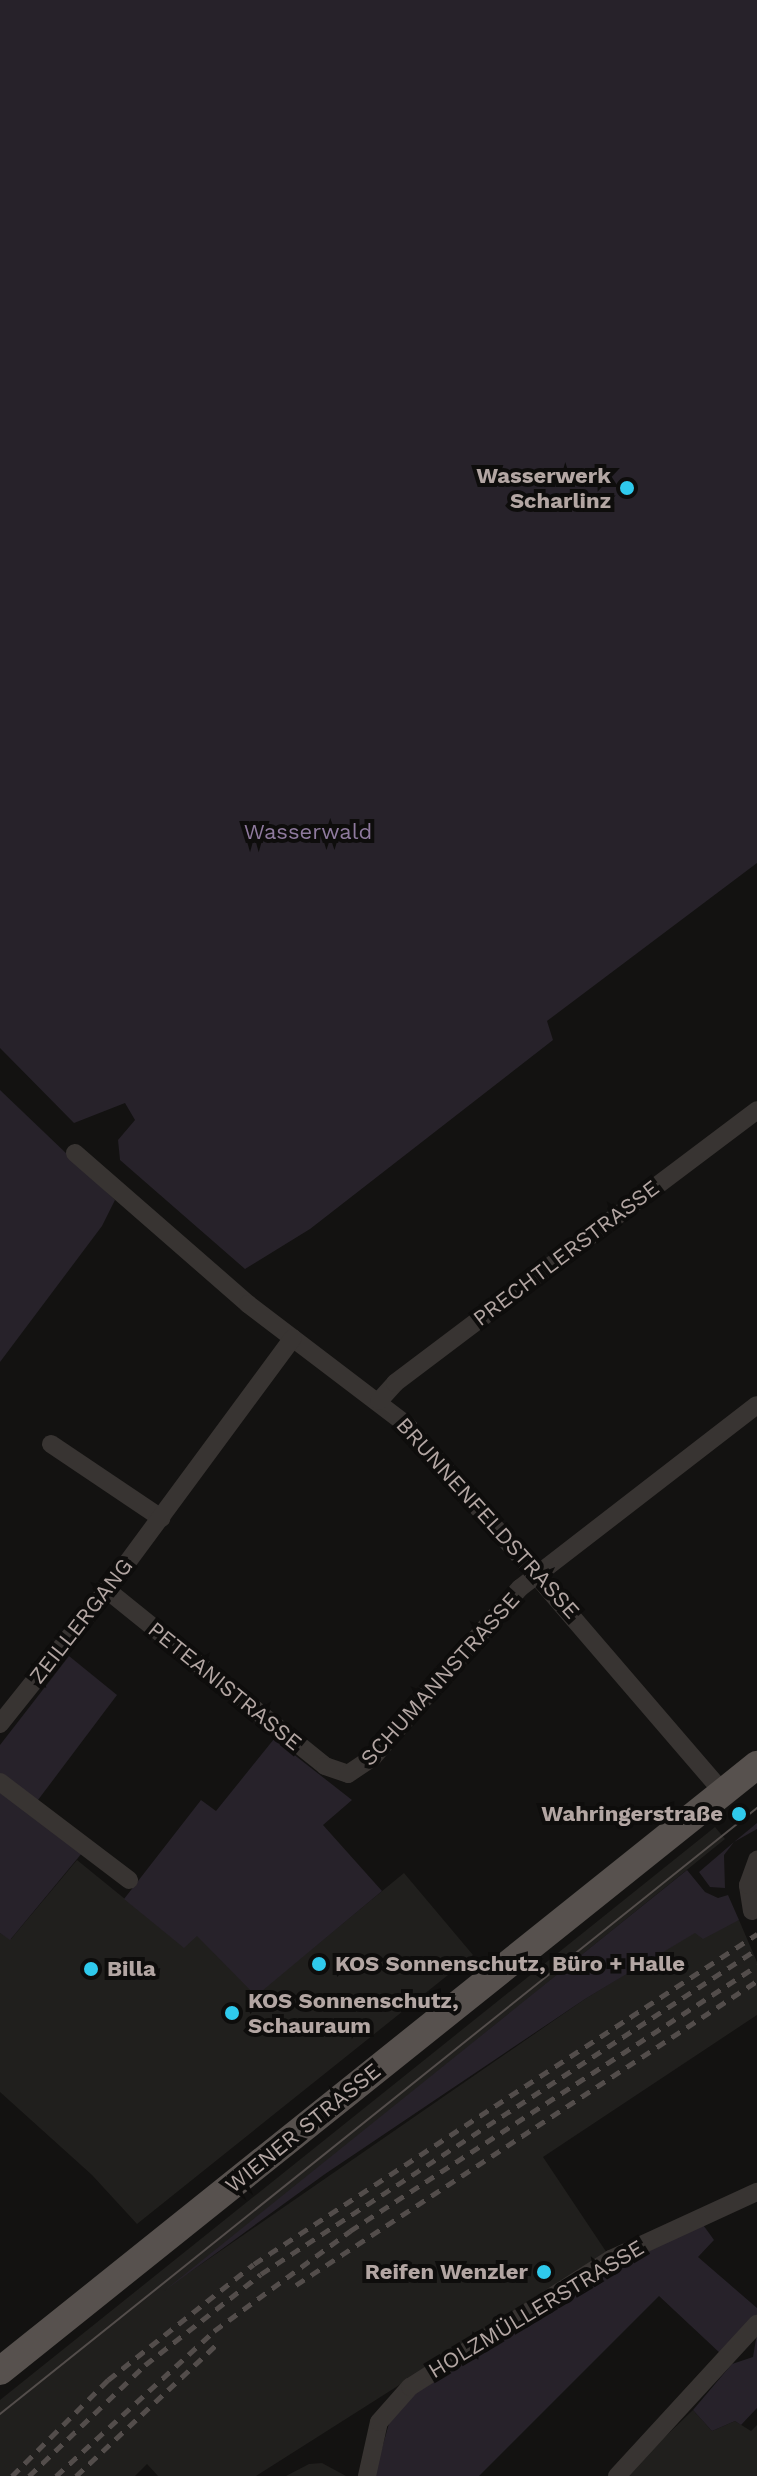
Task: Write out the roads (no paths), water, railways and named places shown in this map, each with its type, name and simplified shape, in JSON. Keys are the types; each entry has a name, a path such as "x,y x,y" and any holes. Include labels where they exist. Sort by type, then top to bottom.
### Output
{"main road":[{"name":"WIENER STRASSE","path":"0,2371 757,1765"}],"street":[{"name":"PRECHTLERSTRASSE","path":"379,1401 395,1383 757,1110"},
{"name":"BRUNNENFELDSTRASSE","path":"75,1153 293,1338 379,1401 439,1458 540,1573 723,1792"},
{"name":"ZEILLERGANG","path":"0,1724 107,1590 293,1338"},
{"name":"SCHUMANNSTRASSE","path":"348,1774 373,1757 520,1588 757,1405"},
{"path":"51,1444 161,1518"},
{"name":"PETEANISTRASSE","path":"107,1590 325,1766 348,1774"},
{"path":"0,1782 129,1880"},
{"path":"752,1911 748,1885 757,1860"},
{"name":"HOLZMÜLLERSTRASSE","path":"367,2476 379,2422 410,2387 611,2259 757,2192"},
{"path":"617,2476 757,2324"}],"tram line":[{"path":"0,2414 757,1808"}],"railway":[{"path":"12,2476 108,2380 254,2264 757,1934"},
{"path":"29,2476 145,2365 261,2274 757,1949"},
{"path":"56,2476 214,2331 350,2231 757,1966"},
{"path":"296,2285 757,1981"},
{"path":"76,2476 216,2345"}],"place":[{"name":"Wasserwerk Scharlinz","path":"627,488"},
{"name":"Wahringerstraße","path":"739,1814"},
{"name":"KOS Sonnenschutz, Büro + Halle","path":"319,1964"},
{"name":"Billa","path":"91,1969"},
{"name":"KOS Sonnenschutz, Schauraum","path":"232,2013"},
{"name":"Reifen Wenzler","path":"544,2272"}],"park label":[{"name":"Wasserwald","path":"308,832"}]}
